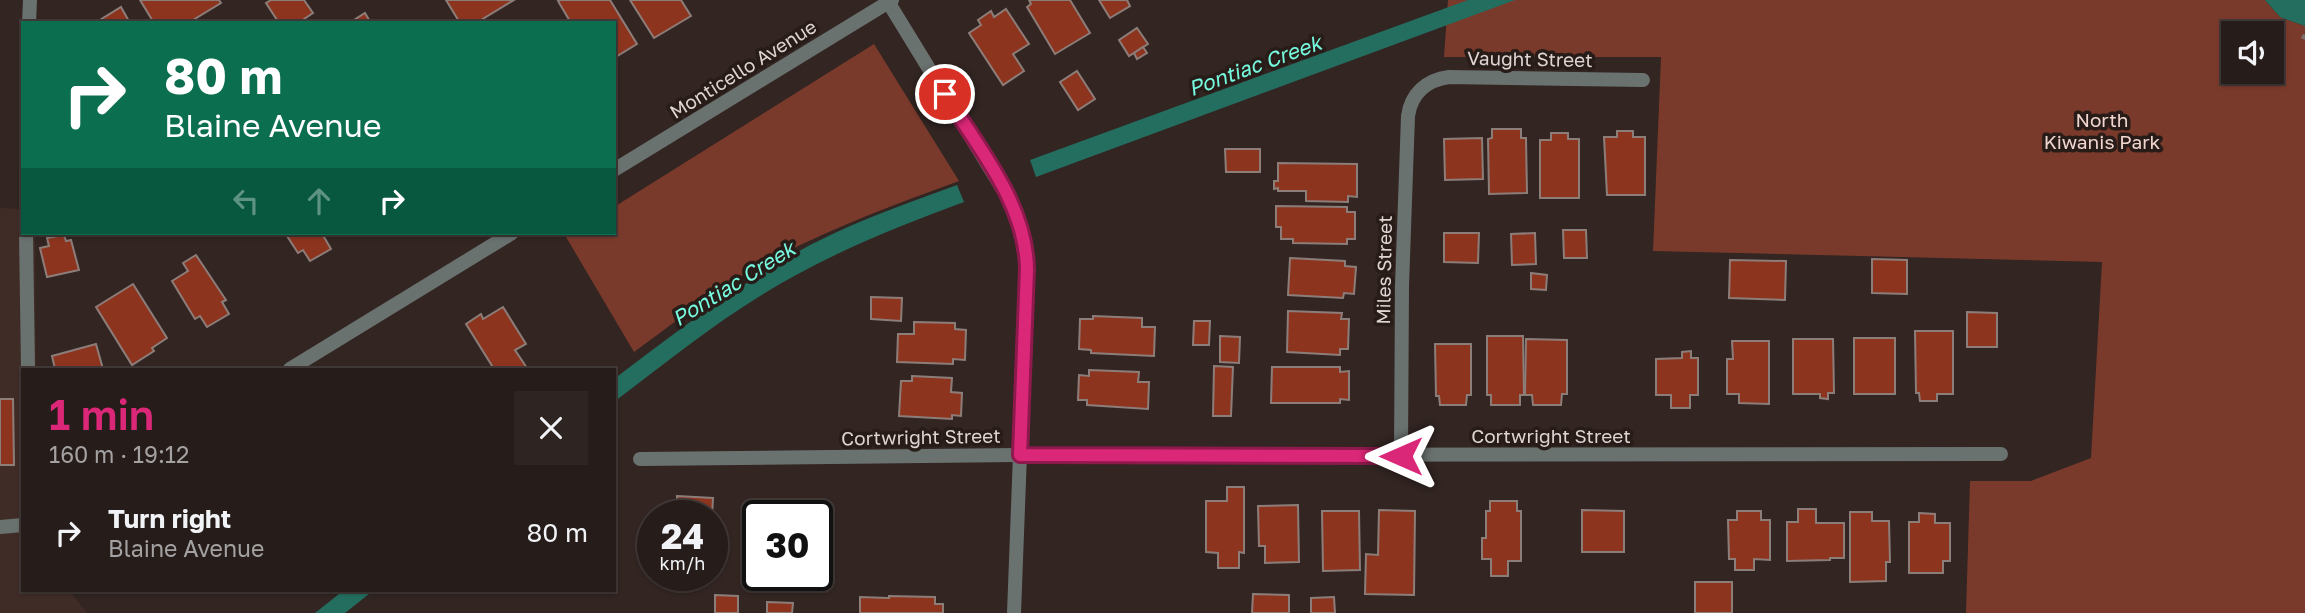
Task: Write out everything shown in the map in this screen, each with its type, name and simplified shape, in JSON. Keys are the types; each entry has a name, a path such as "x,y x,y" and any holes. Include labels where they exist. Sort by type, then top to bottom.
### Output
{"street":[{"path":"29,21 30,0"},
{"path":"889,1 1002,186 1019,221 1025,244 1027,269 1014,613"},
{"name":"Monticello Avenue","path":"616,169 889,1"},
{"name":"Vaught Street","path":"1421,89 1434,80 1449,77 1643,80"},
{"name":"Miles Street","path":"1401,456 1402,286 1408,116 1412,101 1421,89"},
{"path":"26,235 28,368"},
{"path":"292,368 509,235"},
{"name":"Cortwright Street","path":"640,459 1020,455 2001,454"},
{"path":"0,527 21,525"}],"shaded area":[{"path":"0,208 21,209 21,235 35,235 36,368 21,368 21,592 71,592 87,613 0,613"}],"green space":[{"name":"North Kiwanis Park","path":"1448,0 2265,0 2280,17 2305,26 2305,613 1966,613 1970,481 2031,481 2091,458 2102,262 1653,251 1661,57 1444,57"},
{"path":"874,44 959,181 871,214 757,267 718,291 634,352 566,237 616,235 616,206"}],"water":[{"path":"1468,0 1515,0 1036,177 1030,160"},
{"path":"2265,0 2305,0 2305,26 2280,17"},
{"path":"957,185 964,202 859,244 774,288 703,334 616,400 616,378 698,316 806,247 891,209"},
{"path":"341,592 371,592 345,613 315,613"}],"building":[{"path":"140,0 219,0 221,3 191,21 153,21"},
{"path":"271,0 304,0 313,13 301,21 278,21 266,3"},
{"path":"446,0 514,0 479,21 459,21"},
{"path":"610,0 637,44 616,57 616,21 570,21 558,1"},
{"path":"630,0 681,0 691,16 654,38"},
{"path":"1029,0 1070,0 1090,33 1055,54 1027,7 1031,4"},
{"path":"1099,0 1127,0 1130,6 1110,18"},
{"path":"121,7 129,21 98,21"},
{"path":"1006,9 1029,44 1013,54 1024,71 1003,85 969,33 981,25 978,20 991,11 994,17"},
{"path":"365,13 370,21 354,21"},
{"path":"1137,28 1148,44 1129,56 1119,40"},
{"path":"1143,47 1147,53 1137,59 1134,53"},
{"path":"1077,71 1095,99 1078,110 1060,82"},
{"path":"1492,129 1521,129 1521,138 1526,138 1527,193 1489,194 1488,139 1492,138"},
{"path":"1617,131 1633,131 1633,137 1645,137 1645,195 1607,195 1604,137 1617,137"},
{"path":"1551,133 1568,133 1568,139 1579,139 1579,198 1540,198 1540,140 1551,140"},
{"path":"1482,138 1483,179 1445,180 1444,139"},
{"path":"1225,149 1260,149 1260,172 1226,172"},
{"path":"1278,163 1357,164 1357,197 1348,196 1348,202 1306,201 1306,191 1278,191 1278,188 1274,189 1274,181 1278,181"},
{"path":"1276,206 1347,207 1347,212 1355,212 1355,239 1347,239 1347,244 1293,243 1293,239 1281,239 1281,227 1276,227"},
{"path":"1563,230 1586,230 1587,258 1564,258"},
{"path":"1444,233 1479,233 1478,263 1444,262"},
{"path":"1535,233 1536,264 1512,265 1511,234"},
{"path":"64,235 66,241 71,240 79,270 47,277 40,248 49,246 47,238"},
{"path":"286,235 327,235 324,237 331,249 310,261 303,250 298,253"},
{"path":"196,255 226,300 222,302 229,314 207,327 200,316 195,319 172,281 188,271 183,263"},
{"path":"1290,258 1345,261 1345,266 1356,267 1354,294 1344,293 1343,298 1288,295"},
{"path":"1872,259 1907,260 1907,294 1872,293"},
{"path":"1730,260 1786,261 1785,300 1729,298"},
{"path":"1531,273 1547,275 1546,290 1531,289"},
{"path":"133,284 167,338 152,348 154,351 132,365 96,307"},
{"path":"871,297 902,298 901,321 871,319"},
{"path":"503,307 526,344 515,350 527,368 493,368 466,324 481,314 483,319"},
{"path":"1288,311 1342,313 1341,319 1349,319 1348,349 1340,349 1340,355 1287,352"},
{"path":"1967,312 1997,313 1997,347 1967,347"},
{"path":"1093,316 1142,318 1142,327 1155,327 1154,356 1091,353 1091,350 1079,349 1080,319 1093,319"},
{"path":"1194,321 1210,321 1209,345 1193,345"},
{"path":"914,322 955,323 955,329 966,330 965,360 953,359 953,364 897,362 898,334 914,334"},
{"path":"1915,331 1953,331 1953,394 1937,394 1937,401 1920,401 1919,393 1916,393"},
{"path":"1220,336 1240,337 1239,363 1220,362"},
{"path":"1487,336 1523,336 1524,395 1520,395 1520,405 1491,405 1491,395 1487,395"},
{"path":"1854,338 1895,338 1895,394 1854,394"},
{"path":"1526,339 1567,340 1567,394 1562,394 1561,405 1533,405 1532,395 1525,395"},
{"path":"1793,339 1833,339 1834,393 1828,393 1828,399 1820,398 1820,394 1793,394"},
{"path":"1732,341 1769,341 1769,404 1739,403 1739,394 1727,394 1727,359 1733,359"},
{"path":"96,344 103,368 55,368 52,356"},
{"path":"1435,344 1471,344 1471,395 1467,395 1466,405 1440,405 1439,396 1436,396"},
{"path":"1691,351 1691,358 1698,358 1698,395 1690,395 1690,408 1671,408 1671,395 1656,395 1656,359 1682,358 1682,352"},
{"path":"1214,366 1233,367 1231,416 1213,416"},
{"path":"1272,367 1340,367 1340,372 1349,371 1349,400 1340,399 1340,403 1271,403"},
{"path":"1089,370 1139,372 1138,382 1149,382 1148,409 1087,405 1087,400 1078,400 1079,375 1089,376"},
{"path":"912,376 952,378 951,392 962,393 961,416 952,415 952,419 899,416 901,381 912,381"},
{"path":"0,399 13,399 14,465 0,465"},
{"path":"1227,487 1244,487 1244,553 1239,552 1239,568 1218,568 1218,553 1206,552 1206,501 1227,501"},
{"path":"677,496 713,498 713,500 677,500"},
{"path":"1490,501 1517,501 1517,511 1521,511 1521,561 1508,561 1508,576 1491,576 1491,559 1482,559 1482,538 1486,538 1486,511 1490,511"},
{"path":"1298,505 1299,562 1265,563 1265,546 1259,546 1258,506"},
{"path":"1798,509 1816,509 1816,523 1844,523 1844,558 1787,561 1787,522 1798,522"},
{"path":"1379,510 1415,511 1414,595 1365,594 1366,554 1378,555"},
{"path":"1582,510 1624,511 1624,552 1582,552"},
{"path":"1322,511 1359,511 1360,570 1323,571"},
{"path":"1737,511 1761,511 1761,520 1770,520 1770,560 1754,559 1754,570 1735,570 1735,559 1729,559 1728,520 1737,520"},
{"path":"1850,512 1872,512 1872,521 1889,521 1890,562 1886,562 1886,581 1850,582"},
{"path":"1919,513 1935,514 1935,523 1950,523 1950,561 1943,561 1943,573 1909,573 1909,522 1919,522"},
{"path":"1695,582 1732,582 1732,613 1695,613"},
{"path":"1253,594 1289,595 1289,613 1252,613"},
{"path":"715,595 738,596 738,613 715,613"},
{"path":"860,597 935,597 935,604 943,604 943,613 860,613"},
{"path":"1334,597 1335,613 1311,613 1311,598"},
{"path":"767,602 793,603 792,613 767,613"}],"route":[{"path":"945,94 1010,201 1025,244 1027,269 1020,455 1401,456"}],"water label":[{"name":"Pontiac Creek","path":"1255,66"},
{"name":"Pontiac Creek","path":"734,284"}]}
